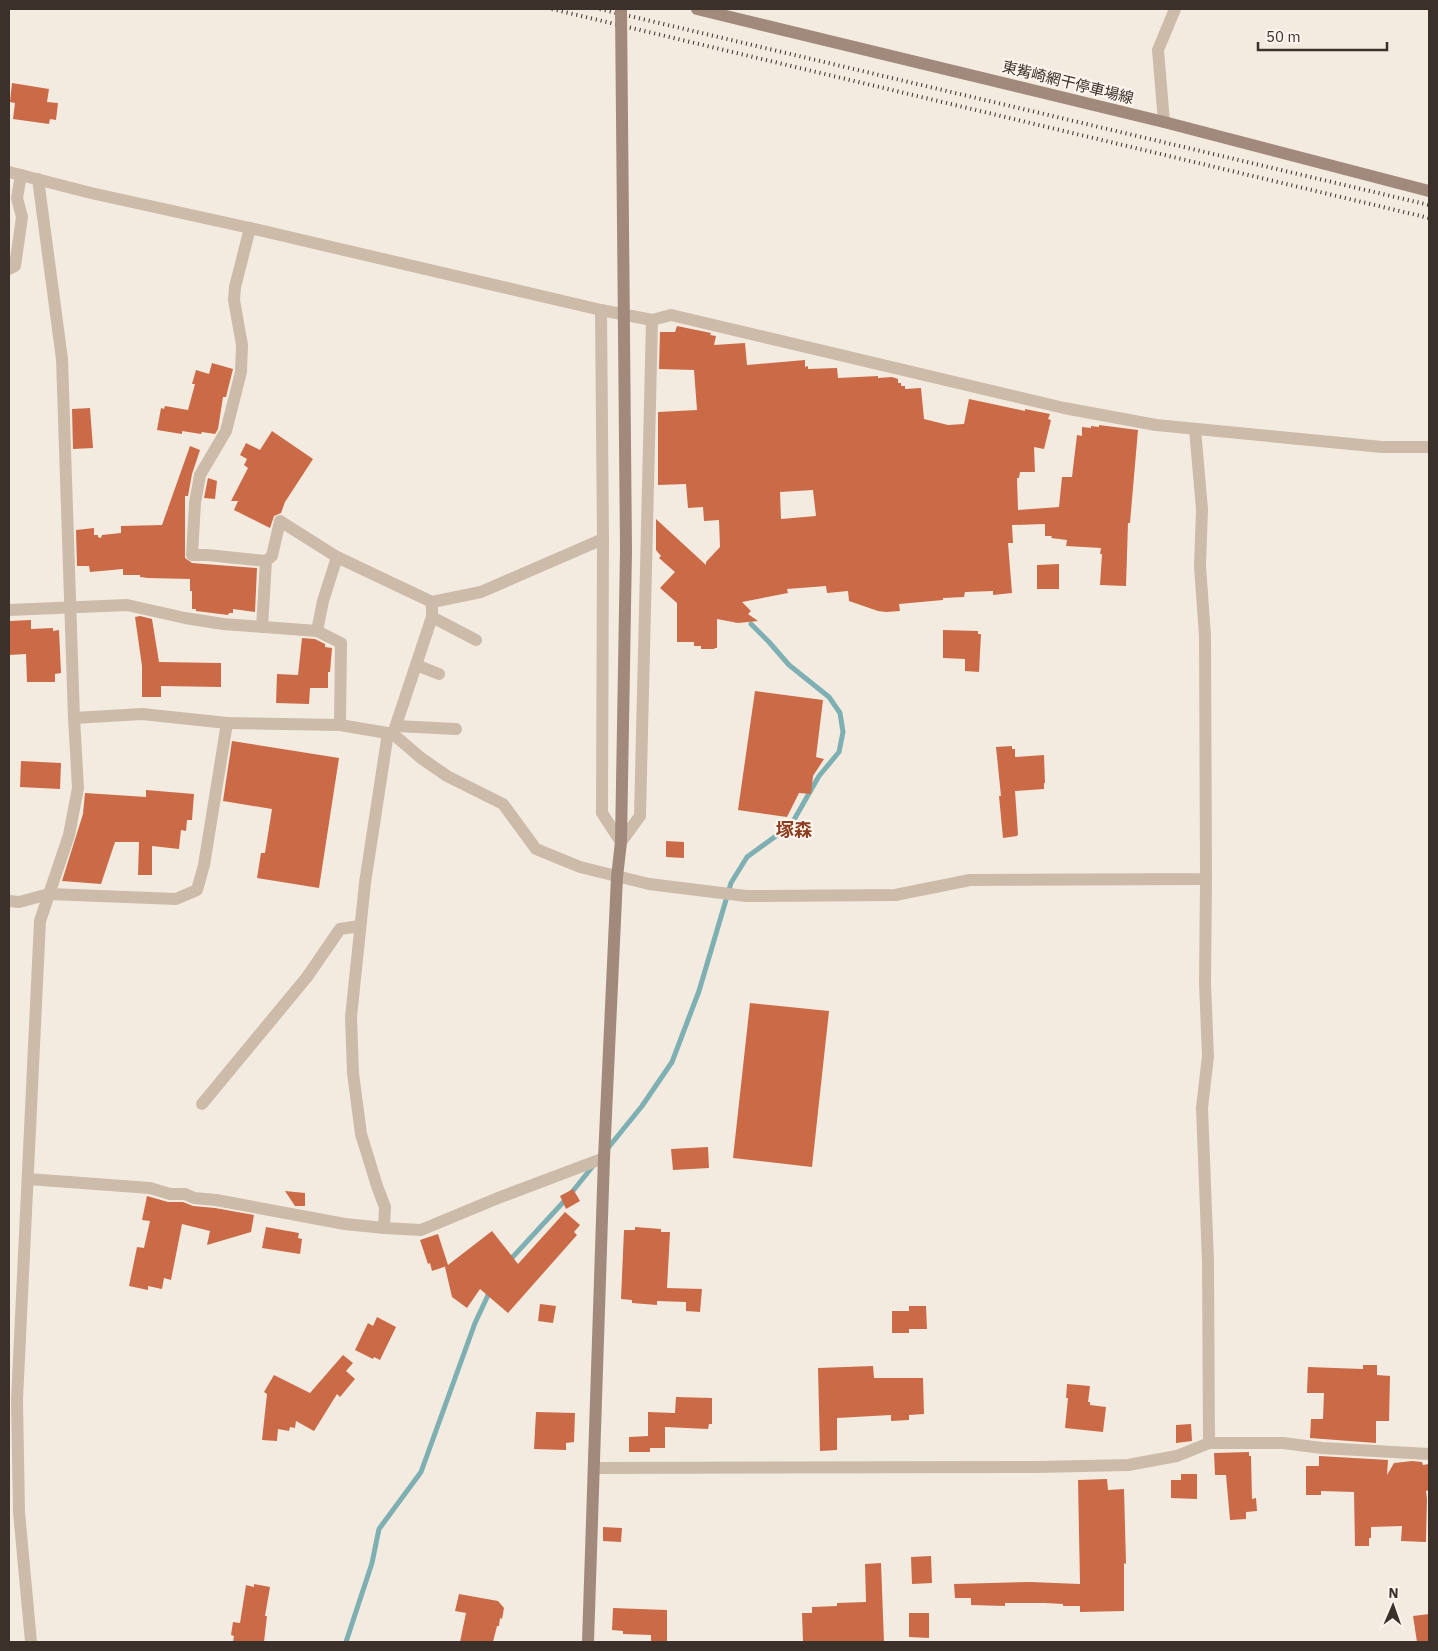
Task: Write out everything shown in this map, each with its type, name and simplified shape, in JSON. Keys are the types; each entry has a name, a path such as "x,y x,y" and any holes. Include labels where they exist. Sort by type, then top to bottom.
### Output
{"street":[{"path":"588,1642 604,1158 617,877 621,842 626,550 621,9"},
{"name":"東觜崎網干停車場線","path":"697,9 1164,122 1429,191"},
{"path":"1164,122 1158,50 1175,9"},
{"path":"9,269 15,266 22,216 13,197 15,174 601,310 652,320 671,316 1064,408 1156,425 1382,447 1429,447"},
{"path":"31,1642 20,1512 17,1400 40,921 69,834 78,788 62,359 38,179"},
{"path":"250,228 235,287 234,300 242,345 241,372 226,431 200,475 195,503 192,555 266,560 272,556 280,521 337,557 432,602 481,592 603,539"},
{"path":"601,310 603,539 602,813 621,842"},
{"path":"621,842 640,816 652,320"},
{"path":"1195,429 1202,509 1200,566 1206,636 1205,983 1208,1056 1202,1108 1208,1262 1209,1444"},
{"path":"317,631 323,601 337,557"},
{"path":"262,627 266,560"},
{"path":"384,1228 386,1207 377,1186 361,1134 353,1073 350,1017 360,926 393,731 432,617 432,602"},
{"path":"9,610 127,606 223,624 317,631 341,643 340,725"},
{"path":"432,617 476,640"},
{"path":"416,665 438,674"},
{"path":"74,718 142,714 227,722 340,725 393,731 456,729"},
{"path":"9,901 19,902 49,894 176,899 197,890 204,865 227,722"},
{"path":"393,731 421,758 447,776 504,804 536,849 580,867 649,884 746,896 895,895 970,880 1206,879"},
{"path":"202,1104 307,977 340,928 360,926"},
{"path":"28,1179 150,1188 170,1194 185,1194 194,1198 216,1200 346,1224 421,1230 498,1198 604,1158"},
{"path":"594,1468 1028,1467 1128,1464 1177,1456 1209,1444 1283,1443 1322,1448 1429,1454"}],"building":[{"path":"12,83 49,89 47,102 58,103 56,120 50,119 49,124 13,119 15,103 10,102"},
{"path":"677,326 711,333 710,335 716,336 714,345 745,343 747,365 805,360 805,367 808,366 808,369 837,368 838,378 878,376 878,378 892,377 898,379 898,383 901,383 901,386 905,386 905,389 921,388 924,419 948,425 964,424 969,399 1025,411 1025,409 1050,414 1048,419 1051,420 1044,449 1034,447 1035,472 1020,472 1019,478 1017,478 1018,510 1059,507 1062,477 1072,477 1077,435 1082,436 1082,427 1091,428 1091,426 1099,427 1099,425 1138,430 1130,523 1128,523 1126,586 1100,585 1101,548 1066,546 1067,540 1045,536 1045,524 1012,525 1013,543 1008,543 1012,593 993,595 993,591 965,592 964,597 899,604 900,611 886,612 849,601 848,591 827,593 826,586 787,589 788,593 742,602 751,611 748,614 758,621 738,623 717,619 717,648 701,649 701,646 694,646 694,642 677,642 677,603 660,588 675,572 659,558 661,556 656,550 656,519 706,565 706,562 720,547 719,520 704,521 703,507 688,508 686,484 658,485 658,412 697,410 694,370 659,369 660,332 675,332","holes":["813,490 816,516 781,519 780,492"]},
{"path":"212,363 233,369 226,397 223,397 218,429 215,434 182,431 182,434 157,430 161,408 164,409 165,406 188,410 195,384 192,384 196,370 209,374"},
{"path":"90,408 93,448 73,449 72,409"},
{"path":"272,431 313,459 285,502 281,513 274,516 270,528 234,510 238,501 231,501 248,468 244,465 247,459 240,455 246,443 260,450"},
{"path":"190,446 200,450 192,474 188,496 185,496 185,558 192,563 257,568 255,612 233,609 233,613 228,615 192,609 190,579 148,578 140,577 140,575 123,575 123,569 90,572 89,566 77,566 76,530 94,528 94,535 98,535 101,538 102,535 121,533 121,526 162,525"},
{"path":"208,478 217,481 215,499 204,498"},
{"path":"1059,564 1059,589 1037,589 1037,565"},
{"path":"140,616 152,619 159,662 221,663 221,687 161,686 161,697 142,697 142,666 135,617"},
{"path":"31,620 31,629 53,628 53,631 59,630 61,673 55,674 55,682 27,682 26,654 9,655 9,621"},
{"path":"943,630 978,631 978,634 981,634 979,672 965,671 965,659 943,658"},
{"path":"302,638 315,639 325,644 325,647 332,648 330,672 328,672 328,688 310,688 309,704 276,703 277,674 298,675"},
{"path":"755,691 823,700 816,757 824,759 813,776 811,794 799,793 787,817 738,810"},
{"path":"232,741 339,758 319,888 257,878 261,853 265,853 272,809 223,801"},
{"path":"1012,746 1012,749 1015,749 1015,757 1044,755 1045,783 1044,789 1015,791 1018,834 1017,836 1003,838 996,747"},
{"path":"21,761 61,763 60,789 20,787"},
{"path":"146,790 194,794 192,820 187,820 186,831 181,830 179,849 152,846 152,875 138,875 139,842 115,842 101,884 62,881 83,814 85,793 146,797"},
{"path":"666,841 684,842 684,858 666,857"},
{"path":"750,1003 829,1011 812,1167 733,1158"},
{"path":"708,1147 709,1168 673,1170 671,1149"},
{"path":"573,1189 580,1201 566,1209 560,1196"},
{"path":"285,1191 305,1193 305,1206 295,1206"},
{"path":"147,1196 168,1202 183,1202 193,1206 254,1215 251,1232 207,1245 210,1231 182,1224 171,1280 164,1278 162,1289 148,1286 148,1290 129,1286 137,1247 144,1248 150,1221 142,1220"},
{"path":"565,1212 580,1225 574,1232 577,1235 508,1313 480,1289 467,1308 452,1297 445,1267 447,1266 432,1271 420,1240 438,1234 448,1265 492,1231 518,1264"},
{"path":"266,1227 299,1233 298,1238 302,1239 300,1254 262,1248"},
{"path":"635,1227 661,1229 661,1232 670,1232 667,1288 702,1289 700,1312 686,1311 686,1302 657,1301 657,1305 632,1303 632,1300 621,1299 624,1230 635,1230"},
{"path":"540,1304 556,1306 553,1323 538,1321"},
{"path":"909,1306 926,1306 927,1329 909,1329 909,1333 892,1333 892,1311 909,1311"},
{"path":"377,1317 396,1327 380,1360 374,1357 373,1359 355,1350 368,1323 373,1326"},
{"path":"343,1355 353,1363 346,1371 355,1379 340,1397 337,1394 314,1431 296,1421 295,1428 290,1427 289,1431 278,1429 277,1441 262,1440 267,1394 264,1392 274,1375 310,1393"},
{"path":"1363,1365 1377,1365 1377,1375 1390,1376 1389,1421 1376,1421 1376,1443 1310,1438 1311,1419 1323,1419 1324,1393 1307,1393 1308,1367 1363,1369"},
{"path":"873,1366 874,1378 923,1378 924,1414 909,1415 909,1420 891,1421 891,1415 837,1418 837,1450 820,1451 818,1368"},
{"path":"1067,1384 1090,1386 1088,1402 1090,1402 1090,1405 1106,1407 1103,1432 1065,1428 1068,1398 1066,1398"},
{"path":"676,1397 712,1398 712,1424 709,1424 708,1429 665,1427 665,1448 650,1448 650,1452 629,1452 629,1437 648,1436 648,1412 675,1413"},
{"path":"536,1412 575,1413 574,1442 566,1443 566,1450 534,1449"},
{"path":"1191,1424 1192,1441 1176,1443 1176,1425"},
{"path":"1249,1452 1249,1456 1251,1456 1252,1499 1256,1498 1257,1511 1246,1512 1246,1519 1230,1520 1226,1475 1215,1475 1214,1453"},
{"path":"1319,1456 1388,1460 1387,1475 1394,1463 1412,1461 1422,1462 1423,1465 1429,1464 1429,1490 1426,1491 1426,1542 1401,1541 1402,1526 1371,1527 1369,1546 1355,1546 1354,1492 1321,1491 1321,1495 1306,1495 1306,1466 1319,1466"},
{"path":"1181,1474 1197,1474 1197,1499 1171,1498 1171,1480 1181,1480"},
{"path":"1107,1479 1108,1490 1124,1489 1126,1564 1124,1563 1124,1611 1080,1612 1080,1606 1045,1603 1005,1603 1005,1606 971,1605 971,1598 955,1598 954,1584 1030,1582 1080,1584 1078,1480"},
{"path":"603,1527 622,1528 621,1542 603,1541"},
{"path":"931,1556 932,1583 912,1584 911,1557"},
{"path":"881,1563 884,1642 803,1642 802,1613 812,1613 812,1607 837,1606 837,1603 866,1602 865,1564"},
{"path":"254,1584 270,1587 265,1616 267,1616 264,1642 233,1642 234,1636 231,1635 233,1622 240,1623 246,1585 254,1587"},
{"path":"459,1594 498,1601 504,1608 493,1642 460,1642 466,1613 455,1611"},
{"path":"613,1608 667,1610 667,1642 651,1642 651,1635 623,1634 623,1631 612,1630"},
{"path":"909,1613 929,1613 929,1638 909,1637"},
{"path":"1429,1614 1429,1642 1417,1642 1413,1616"}],"waterway":[{"path":"608,1148 642,1106 672,1062 699,991 731,883 747,857 791,825 819,776 839,752 843,732 840,713 829,697 789,665 751,624"},
{"path":"509,1261 568,1197 593,1166"},
{"path":"346,1642 372,1563 379,1529 421,1472 475,1323 490,1291"}],"railway":[{"path":"552,9 1429,218"},
{"path":"600,9 1429,205"}],"district":[{"name":"塚森","path":"794,829"}]}
